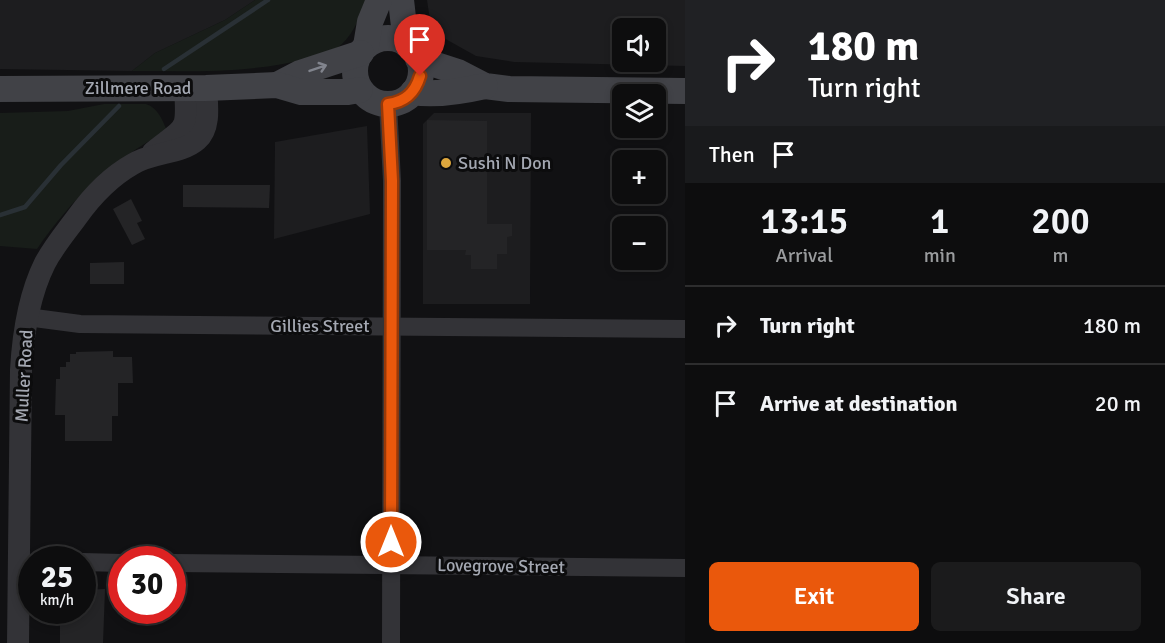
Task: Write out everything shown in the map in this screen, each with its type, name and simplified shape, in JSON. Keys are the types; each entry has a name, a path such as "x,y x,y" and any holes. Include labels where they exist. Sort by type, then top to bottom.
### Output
{"main road":[{"path":"380,0 370,22 364,49 355,71 360,90 377,103 388,104 398,103 413,92 420,76 400,0"},
{"path":"364,49 376,40 386,38 396,40 412,52 485,86"},
{"name":"Zillmere Road","path":"277,85 300,73 364,49"},
{"name":"Zillmere Road","path":"0,89 196,88 277,85 301,92 360,90"},
{"path":"413,92 425,94 459,92 485,86 524,90 685,91"}],"street":[{"name":"Muller Road","path":"25,546 21,370 27,317 38,280 56,245 94,196 109,181 147,156 184,148 198,140 205,130 207,118 196,88"},
{"path":"388,104 392,181 393,326 391,643"},
{"name":"Gillies Street","path":"27,317 80,324 685,329"},
{"name":"Lovegrove Street","path":"186,563 685,568"},
{"name":"Muller Road","path":"18,643 20,624"}],"shaded area":[{"path":"0,0 255,0 225,20 155,53 132,71 0,69"},
{"path":"255,0 367,0 357,23 346,40 335,49 322,54 287,63 243,69 132,71 155,53 225,20"},
{"path":"427,0 685,0 685,66 666,66 666,18 612,18 612,64 514,62 476,56 442,37 430,20"},
{"path":"104,104 146,104 157,111 167,131 128,154 94,182 64,213 37,249 0,246 0,113 68,111"},
{"path":"434,113 531,113 530,304 423,304 423,124"},
{"path":"367,126 370,214 274,239 275,142"}],"building":[{"path":"427,120 487,121 487,224 512,224 512,236 507,237 507,254 497,254 497,269 471,269 471,255 465,255 466,250 427,250"},
{"path":"183,185 270,185 269,208 183,207"},
{"path":"131,199 142,221 137,223 145,239 132,245 113,209"},
{"path":"124,262 124,284 90,284 90,263"},
{"path":"113,351 113,357 132,357 133,383 118,383 118,416 112,416 112,441 65,441 65,415 55,415 56,379 60,379 60,367 66,367 66,362 70,362 70,354 76,354 76,352"},
{"path":"96,589 105,589 103,643 60,643 60,624 96,624"}],"waterway":[{"path":"164,69 268,0"},
{"path":"0,215 25,207 61,165 119,106"}],"place":[{"name":"Sushi N Don","path":"446,163"}],"route":[{"path":"391,542 393,326 392,181 388,104 406,99 418,85 420,76"}]}
